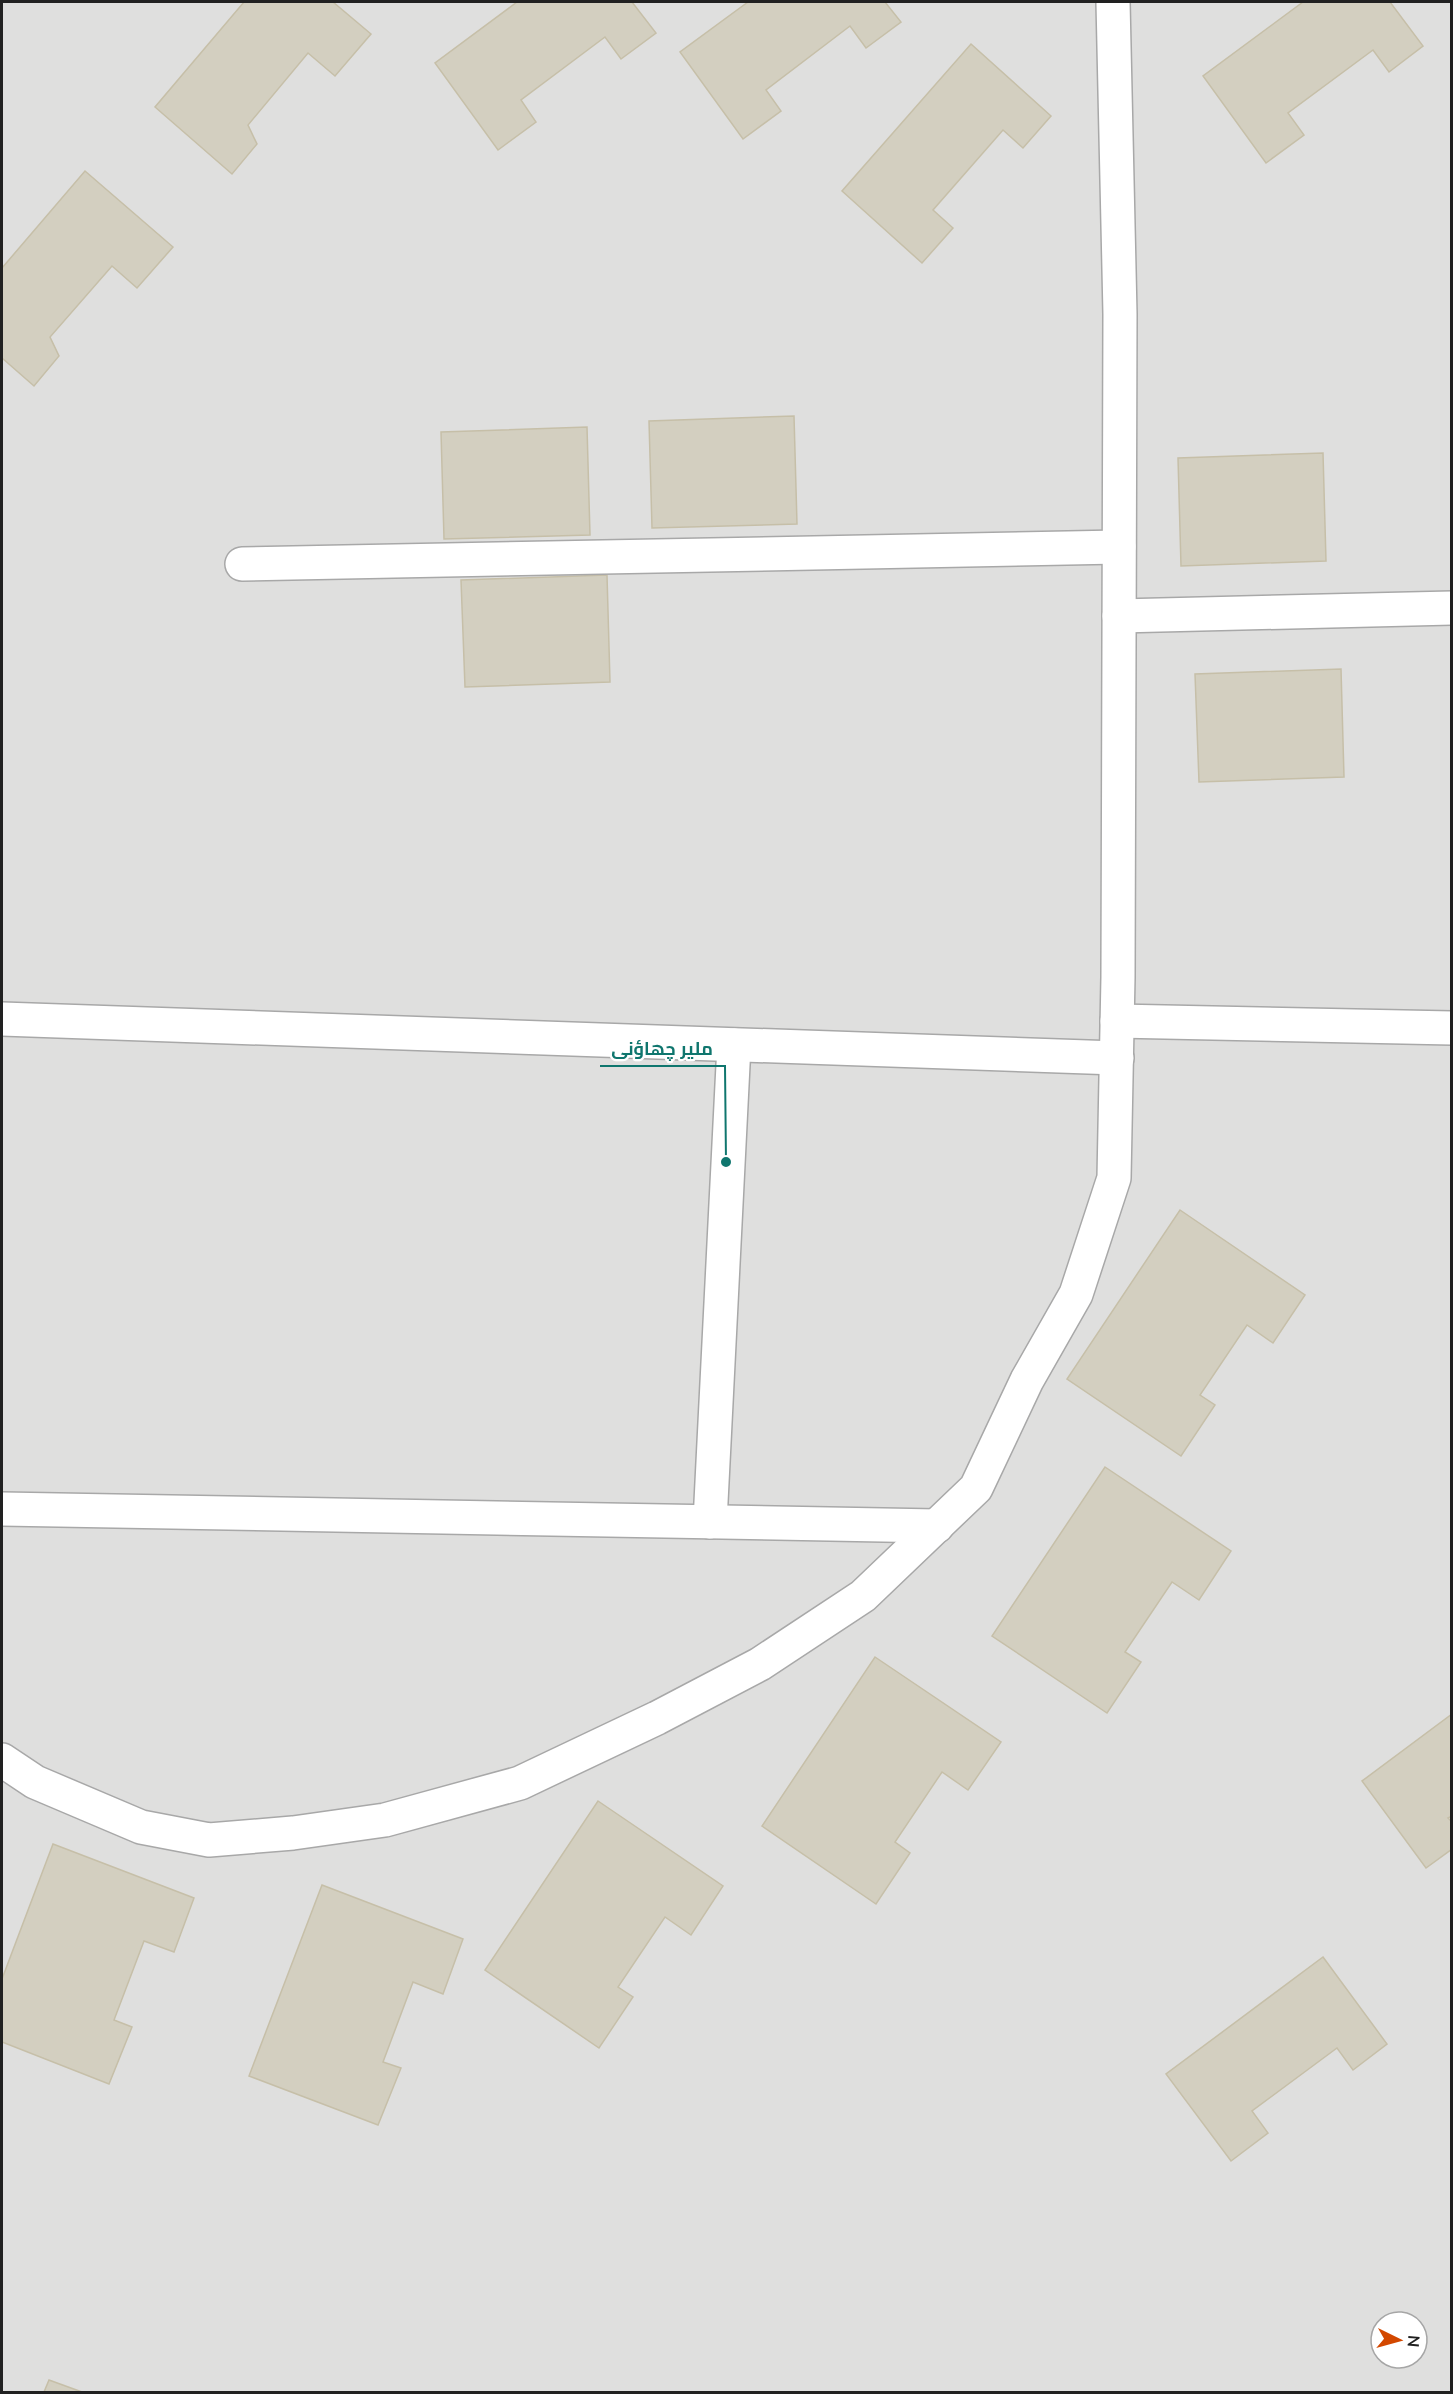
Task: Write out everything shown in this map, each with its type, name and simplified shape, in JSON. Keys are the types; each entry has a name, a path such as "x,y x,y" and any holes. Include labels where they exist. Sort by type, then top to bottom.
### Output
{"street":[{"path":"2,1760 34,1782 141,1827 209,1840 293,1833 385,1820 520,1783 657,1718 760,1664 863,1596 976,1488 1027,1380 1076,1294 1114,1179 1117,1058 1120,314 1113,2"},
{"path":"242,564 1119,547"},
{"path":"1119,616 1452,608"},
{"path":"2,1019 1117,1058"},
{"path":"1117,1021 1452,1028"},
{"path":"710,1522 734,1045"},
{"path":"2,1509 937,1526"}],"shaded area":[{"path":"2,2 1451,2 1451,2392 2,2392"}],"building":[{"path":"244,2 333,2 371,34 335,76 308,53 248,125 257,144 232,174 155,107"},
{"path":"517,2 632,2 656,33 621,59 605,37 521,100 536,122 498,150 435,63"},
{"path":"748,2 885,2 901,22 866,48 850,26 766,90 781,111 743,139 680,52"},
{"path":"1303,2 1390,2 1423,46 1389,72 1373,50 1288,113 1304,135 1266,163 1203,76"},
{"path":"971,44 1051,116 1023,148 1003,130 933,210 953,228 922,263 842,191"},
{"path":"85,171 173,247 137,288 112,266 50,337 59,356 34,386 2,358 2,268"},
{"path":"794,416 797,524 652,528 649,421"},
{"path":"587,427 590,535 444,539 441,432"},
{"path":"1323,453 1326,561 1181,566 1178,458"},
{"path":"607,575 610,682 465,687 461,580"},
{"path":"1341,669 1344,777 1199,782 1195,674"},
{"path":"1180,1210 1305,1295 1273,1343 1247,1325 1200,1395 1215,1405 1181,1456 1067,1379"},
{"path":"1105,1467 1231,1551 1199,1600 1172,1582 1125,1652 1141,1662 1107,1713 992,1636"},
{"path":"875,1657 1001,1742 968,1790 942,1772 895,1842 910,1853 876,1904 762,1826"},
{"path":"1452,1714 1452,1816 1448,1818 1452,1822 1452,1849 1426,1868 1362,1781"},
{"path":"598,1801 723,1886 691,1935 665,1917 618,1987 633,1997 599,2048 485,1970"},
{"path":"53,1844 194,1898 174,1952 144,1941 114,2020 132,2027 109,2084 2,2042 2,1979"},
{"path":"322,1885 463,1939 443,1994 413,1982 383,2062 401,2068 378,2125 249,2076"},
{"path":"1323,1957 1387,2044 1353,2070 1337,2048 1252,2111 1268,2133 1231,2161 1166,2074"},
{"path":"49,2380 82,2392 44,2392"}],"place":[{"name":"ملیر چھاؤنی","path":"726,1162"}]}
